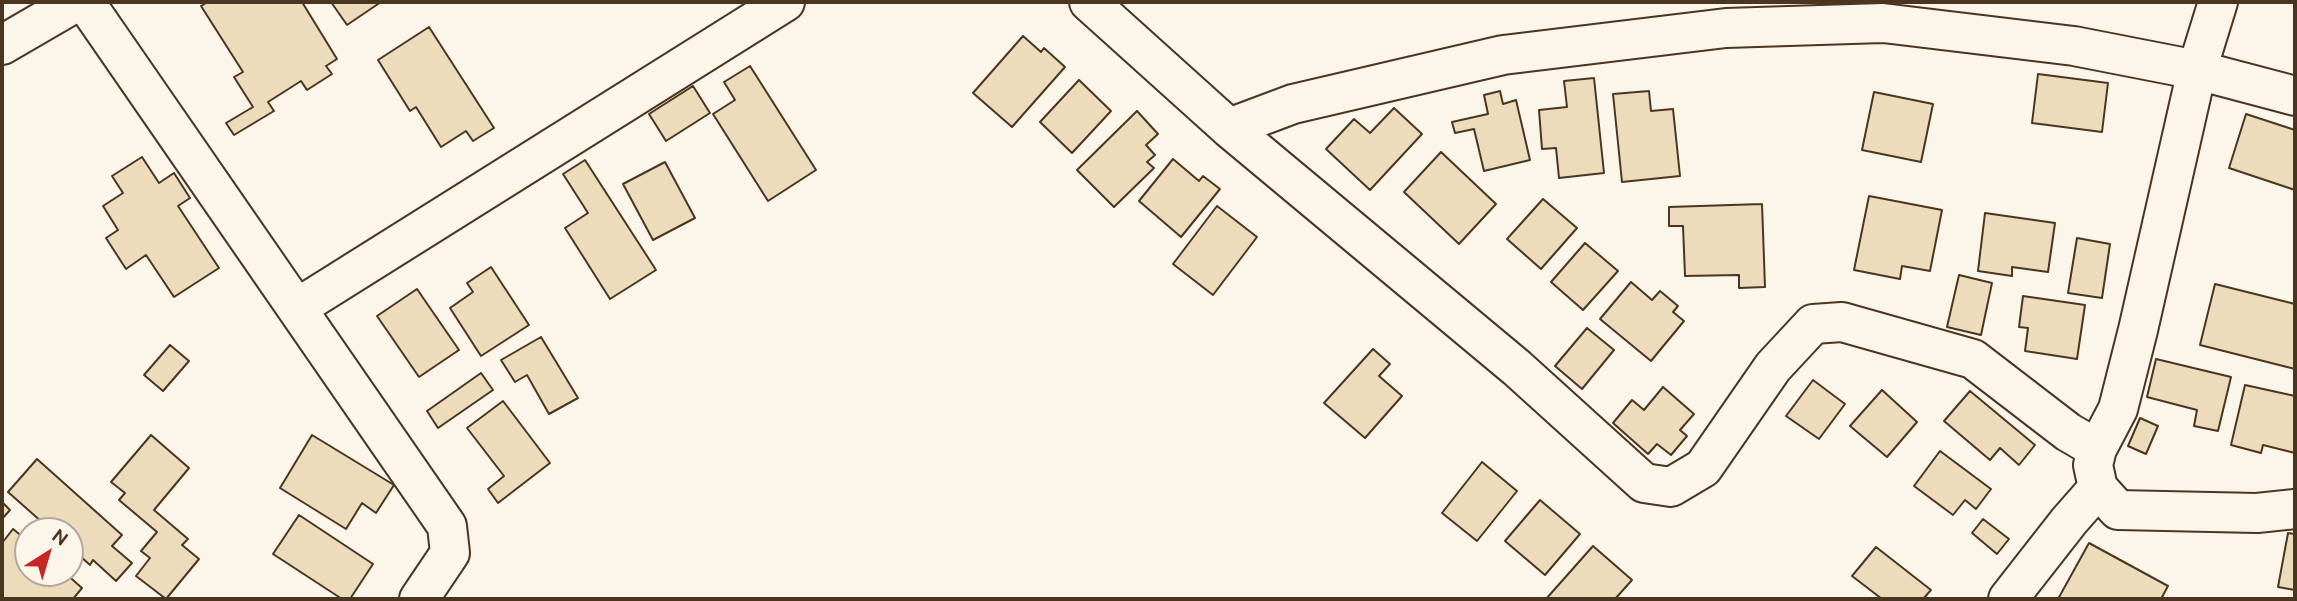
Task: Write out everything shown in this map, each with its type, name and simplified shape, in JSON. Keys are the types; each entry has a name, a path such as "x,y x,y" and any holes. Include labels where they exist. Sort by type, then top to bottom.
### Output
{"street":[{"path":"2,44 76,2"},
{"path":"85,2 447,526 450,552 419,599"},
{"path":"297,308 785,2"},
{"path":"1089,2 1229,128 1517,368 1644,483 1671,487 1703,468 1773,367 1813,324 1842,322 1973,359 2068,432 2097,449"},
{"path":"2218,2 2197,70 2118,409 2097,449 2093,465 2098,488 2118,510 2257,513 2295,509"},
{"path":"1229,128 1293,104 1503,55 1726,28 1883,23 2074,46 2197,70 2295,96"},
{"path":"2008,599 2098,488"}],"building":[{"path":"208,2 302,2 337,59 326,66 332,74 307,90 301,81 268,102 274,111 234,135 226,123 253,107 234,77 243,72 201,6"},
{"path":"331,2 381,2 347,25"},
{"path":"429,27 494,128 473,141 466,131 441,147 416,107 410,111 378,60"},
{"path":"1023,36 1041,52 1044,48 1065,67 1012,127 973,93"},
{"path":"750,66 816,170 768,201 713,114 735,100 724,82"},
{"path":"2038,74 2108,83 2102,132 2032,123"},
{"path":"1594,78 1604,173 1559,178 1556,148 1542,149 1539,110 1567,107 1564,81"},
{"path":"1079,80 1111,111 1072,153 1040,122"},
{"path":"693,86 710,113 666,141 649,114"},
{"path":"1500,91 1503,104 1516,100 1530,160 1484,171 1474,129 1455,133 1452,122 1488,114 1484,95"},
{"path":"1649,91 1651,111 1673,109 1680,176 1622,182 1613,94"},
{"path":"1874,92 1933,104 1921,162 1862,150"},
{"path":"1394,108 1422,134 1370,190 1326,149 1354,119 1370,133"},
{"path":"1137,111 1158,134 1146,145 1155,155 1147,162 1154,168 1114,207 1077,170"},
{"path":"2246,114 2295,130 2295,190 2229,168"},
{"path":"1441,152 1496,204 1459,244 1404,192"},
{"path":"142,157 159,183 174,173 190,198 178,206 219,268 174,297 146,255 126,269 106,238 118,230 103,206 123,193 112,176"},
{"path":"1173,159 1199,181 1203,176 1220,189 1181,237 1139,201"},
{"path":"585,160 656,270 610,299 565,228 588,213 563,174"},
{"path":"665,162 695,218 653,240 623,184"},
{"path":"1869,196 1942,210 1930,271 1902,266 1900,279 1854,270"},
{"path":"1543,199 1577,228 1541,269 1507,239"},
{"path":"1762,204 1765,287 1739,288 1739,275 1685,276 1683,226 1669,226 1669,207"},
{"path":"1217,206 1257,237 1213,295 1173,264"},
{"path":"1985,213 2055,223 2048,272 2012,267 2012,276 1978,271"},
{"path":"2077,238 2110,244 2102,298 2068,293"},
{"path":"1585,243 1618,271 1583,310 1551,282"},
{"path":"491,267 529,325 481,356 450,308 473,292 467,283"},
{"path":"1959,275 1992,283 1981,335 1947,327"},
{"path":"1631,282 1652,300 1660,291 1678,306 1673,312 1684,321 1651,361 1600,319"},
{"path":"2215,284 2295,304 2295,369 2200,345"},
{"path":"417,289 459,350 419,377 377,316"},
{"path":"2023,296 2085,305 2077,359 2025,351 2028,328 2019,327"},
{"path":"1587,328 1614,350 1582,389 1555,366"},
{"path":"541,337 578,398 549,414 527,375 515,382 501,360"},
{"path":"170,345 189,361 163,391 144,375"},
{"path":"1373,349 1390,364 1379,376 1402,396 1365,438 1324,403"},
{"path":"2156,359 2231,377 2218,431 2194,426 2197,410 2147,397"},
{"path":"481,373 493,390 438,428 427,411"},
{"path":"1813,380 1845,404 1819,439 1786,416"},
{"path":"2245,385 2295,396 2295,453 2263,445 2261,453 2231,445"},
{"path":"1663,387 1694,414 1680,430 1687,436 1671,455 1657,444 1648,454 1613,423 1632,400 1644,410"},
{"path":"1882,390 1917,422 1887,457 1850,426"},
{"path":"1970,391 2035,445 2019,465 2000,448 1990,460 1944,421"},
{"path":"503,401 550,463 498,503 488,489 504,476 467,428"},
{"path":"2140,418 2158,426 2146,454 2128,446"},
{"path":"151,435 189,468 154,510 188,539 182,545 199,559 166,599 136,576 150,558 141,551 157,532 119,500 125,493 111,482"},
{"path":"312,435 394,485 376,513 362,503 346,529 280,488"},
{"path":"1940,451 1991,489 1976,509 1965,500 1953,515 1914,486"},
{"path":"37,459 122,535 112,546 132,563 116,581 93,560 90,565 84,560 84,517 36,517 8,492"},
{"path":"1482,462 1517,491 1477,541 1442,513"},
{"path":"1540,500 1580,534 1545,575 1505,541"},
{"path":"2,502 10,510 2,519"},
{"path":"299,515 373,564 350,599 342,599 273,554"},
{"path":"1983,519 2009,539 1997,554 1972,533"},
{"path":"14,530 14,587 82,588 73,599 2,599 2,543"},
{"path":"2288,533 2295,534 2295,590 2278,587"},
{"path":"2089,543 2168,586 2161,599 2058,599"},
{"path":"1593,546 1632,580 1615,599 1546,599"},
{"path":"1876,547 1931,590 1923,599 1882,599 1852,576"}]}
